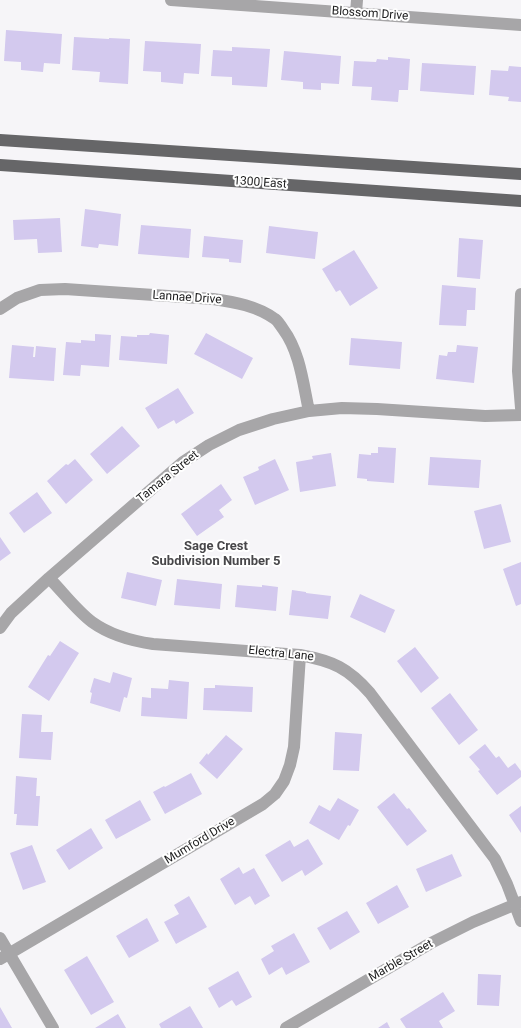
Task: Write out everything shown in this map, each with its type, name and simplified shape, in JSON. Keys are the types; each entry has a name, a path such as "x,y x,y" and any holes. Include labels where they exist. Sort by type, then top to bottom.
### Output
{"main road":[{"path":"0,140 521,174"},
{"name":"1300 East","path":"0,165 521,201"}],"street":[{"name":"Blossom Drive","path":"171,0 521,25"},
{"path":"356,13 357,0"},
{"name":"Lannae Drive","path":"0,309 17,298 40,290 65,289 213,299 235,302 256,309 276,320 288,336 296,354 309,411"},
{"path":"521,294 518,371 521,408"},
{"name":"Tamara Street","path":"0,628 11,613 49,578 183,462 203,449 239,430 273,419 309,411 349,408 485,416 521,415"},
{"name":"Electra Lane","path":"49,578 92,622 110,632 131,640 153,644 300,655 321,659 341,667 359,680 495,859 518,903 521,921"},
{"name":"Mumford Drive","path":"4,956 263,804 275,794 284,781 294,747 300,655"},
{"name":"Marble Street","path":"286,1028 431,943 473,922 518,903"},
{"path":"0,938 4,956 52,1028"}],"building":[{"path":"6,30 62,34 60,64 44,63 43,72 21,70 21,62 4,61"},
{"path":"74,37 130,39 128,84 99,82 100,72 72,70"},
{"path":"145,41 201,44 199,74 184,73 183,84 161,82 161,72 143,71"},
{"path":"232,47 270,49 267,87 232,85 232,77 211,76 213,50 232,51"},
{"path":"284,51 341,56 339,84 321,83 321,90 303,89 303,82 281,80"},
{"path":"388,57 410,59 408,90 399,90 398,102 371,100 372,87 352,86 354,61 376,62 377,59 388,60"},
{"path":"422,63 476,66 474,95 420,91"},
{"path":"509,66 521,67 521,102 508,101 509,97 489,95 491,70 508,71"},
{"path":"85,209 121,214 118,246 99,244 98,248 81,246"},
{"path":"60,218 62,252 38,253 37,239 14,240 13,220"},
{"path":"141,225 191,229 189,258 138,254"},
{"path":"269,226 318,232 315,259 266,253"},
{"path":"204,236 243,240 241,263 229,262 229,259 202,257"},
{"path":"459,238 483,240 480,279 457,277"},
{"path":"354,250 378,288 350,306 340,290 336,292 322,269"},
{"path":"442,285 476,288 475,310 467,310 466,326 439,325"},
{"path":"150,333 169,335 167,364 119,360 121,336 137,337 137,335 149,335"},
{"path":"206,333 253,358 242,379 194,354"},
{"path":"95,334 111,335 109,367 81,365 80,376 63,375 66,342 81,343 81,340 95,341"},
{"path":"351,338 402,342 400,369 349,365"},
{"path":"12,345 34,347 33,357 35,357 36,346 56,348 54,381 9,378"},
{"path":"457,345 478,347 474,383 436,379 439,355 447,356 448,352 456,352"},
{"path":"178,388 194,413 176,424 174,420 158,429 145,408"},
{"path":"122,426 140,446 107,474 90,454"},
{"path":"378,447 396,448 394,483 367,481 367,479 357,478 359,454 371,455 371,453 378,453"},
{"path":"331,453 336,486 300,492 296,462 313,459 312,456"},
{"path":"430,457 481,460 479,488 428,485"},
{"path":"75,459 93,480 66,504 47,481 66,464 68,465"},
{"path":"275,459 289,490 255,505 243,477 259,470 258,467"},
{"path":"221,484 232,500 219,510 224,517 197,536 181,514"},
{"path":"37,492 52,513 24,533 9,513"},
{"path":"501,504 511,542 484,549 474,511"},
{"path":"0,537 11,553 0,561"},
{"path":"521,562 521,604 516,606 503,569"},
{"path":"127,572 162,580 156,606 121,598"},
{"path":"177,579 222,584 220,609 174,605"},
{"path":"237,585 262,587 262,585 278,587 276,611 235,607"},
{"path":"292,590 331,596 328,619 289,615"},
{"path":"360,594 395,610 385,633 350,617"},
{"path":"60,641 79,653 49,701 28,687 48,655 50,656"},
{"path":"415,647 439,678 421,693 397,661"},
{"path":"113,672 132,678 127,698 124,697 120,712 90,703 92,693 90,692 94,678 110,683"},
{"path":"169,680 189,682 187,719 141,716 142,697 151,698 151,688 168,689"},
{"path":"215,685 253,687 252,712 203,710 204,688 215,688"},
{"path":"450,693 478,730 459,745 431,708"},
{"path":"22,714 42,715 41,732 53,732 51,760 19,758"},
{"path":"335,732 362,734 359,771 333,770"},
{"path":"226,735 243,749 217,779 199,763"},
{"path":"485,744 496,758 499,756 508,768 515,763 521,771 521,777 497,795 469,757"},
{"path":"191,773 202,794 165,814 153,792"},
{"path":"16,776 37,778 36,796 40,796 38,826 16,825 17,814 14,814"},
{"path":"394,793 407,809 409,808 427,831 407,846 377,807"},
{"path":"338,798 359,810 350,826 348,825 339,840 309,823 319,805 330,811"},
{"path":"140,800 151,820 116,839 105,820"},
{"path":"521,806 521,833 509,815"},
{"path":"91,828 103,848 69,870 56,850"},
{"path":"308,839 323,864 305,876 302,870 282,882 265,855 290,840 294,847"},
{"path":"32,845 46,882 23,890 10,853"},
{"path":"452,854 462,876 426,892 416,869"},
{"path":"239,867 243,874 254,868 270,896 255,905 250,896 235,905 220,879"},
{"path":"397,885 409,907 378,924 366,903"},
{"path":"189,896 207,927 176,944 164,922 179,914 174,905"},
{"path":"347,911 360,932 330,950 317,928"},
{"path":"147,918 159,941 129,958 116,936"},
{"path":"294,933 310,962 286,975 282,967 269,975 261,959 274,951 271,946"},
{"path":"87,956 114,1002 91,1015 64,970"},
{"path":"238,971 252,997 236,1006 232,1000 219,1008 208,988"},
{"path":"478,974 501,975 499,1006 477,1005"},
{"path":"443,992 455,1011 439,1021 443,1028 406,1028 400,1019"},
{"path":"190,1006 203,1028 161,1028 159,1024"},
{"path":"0,1007 12,1028 0,1028"},
{"path":"118,1014 126,1028 95,1028"},
{"path":"387,1022 390,1028 378,1028"}],"district":[{"name":"Sage Crest Subdivision Number 5","path":"216,554"}]}
